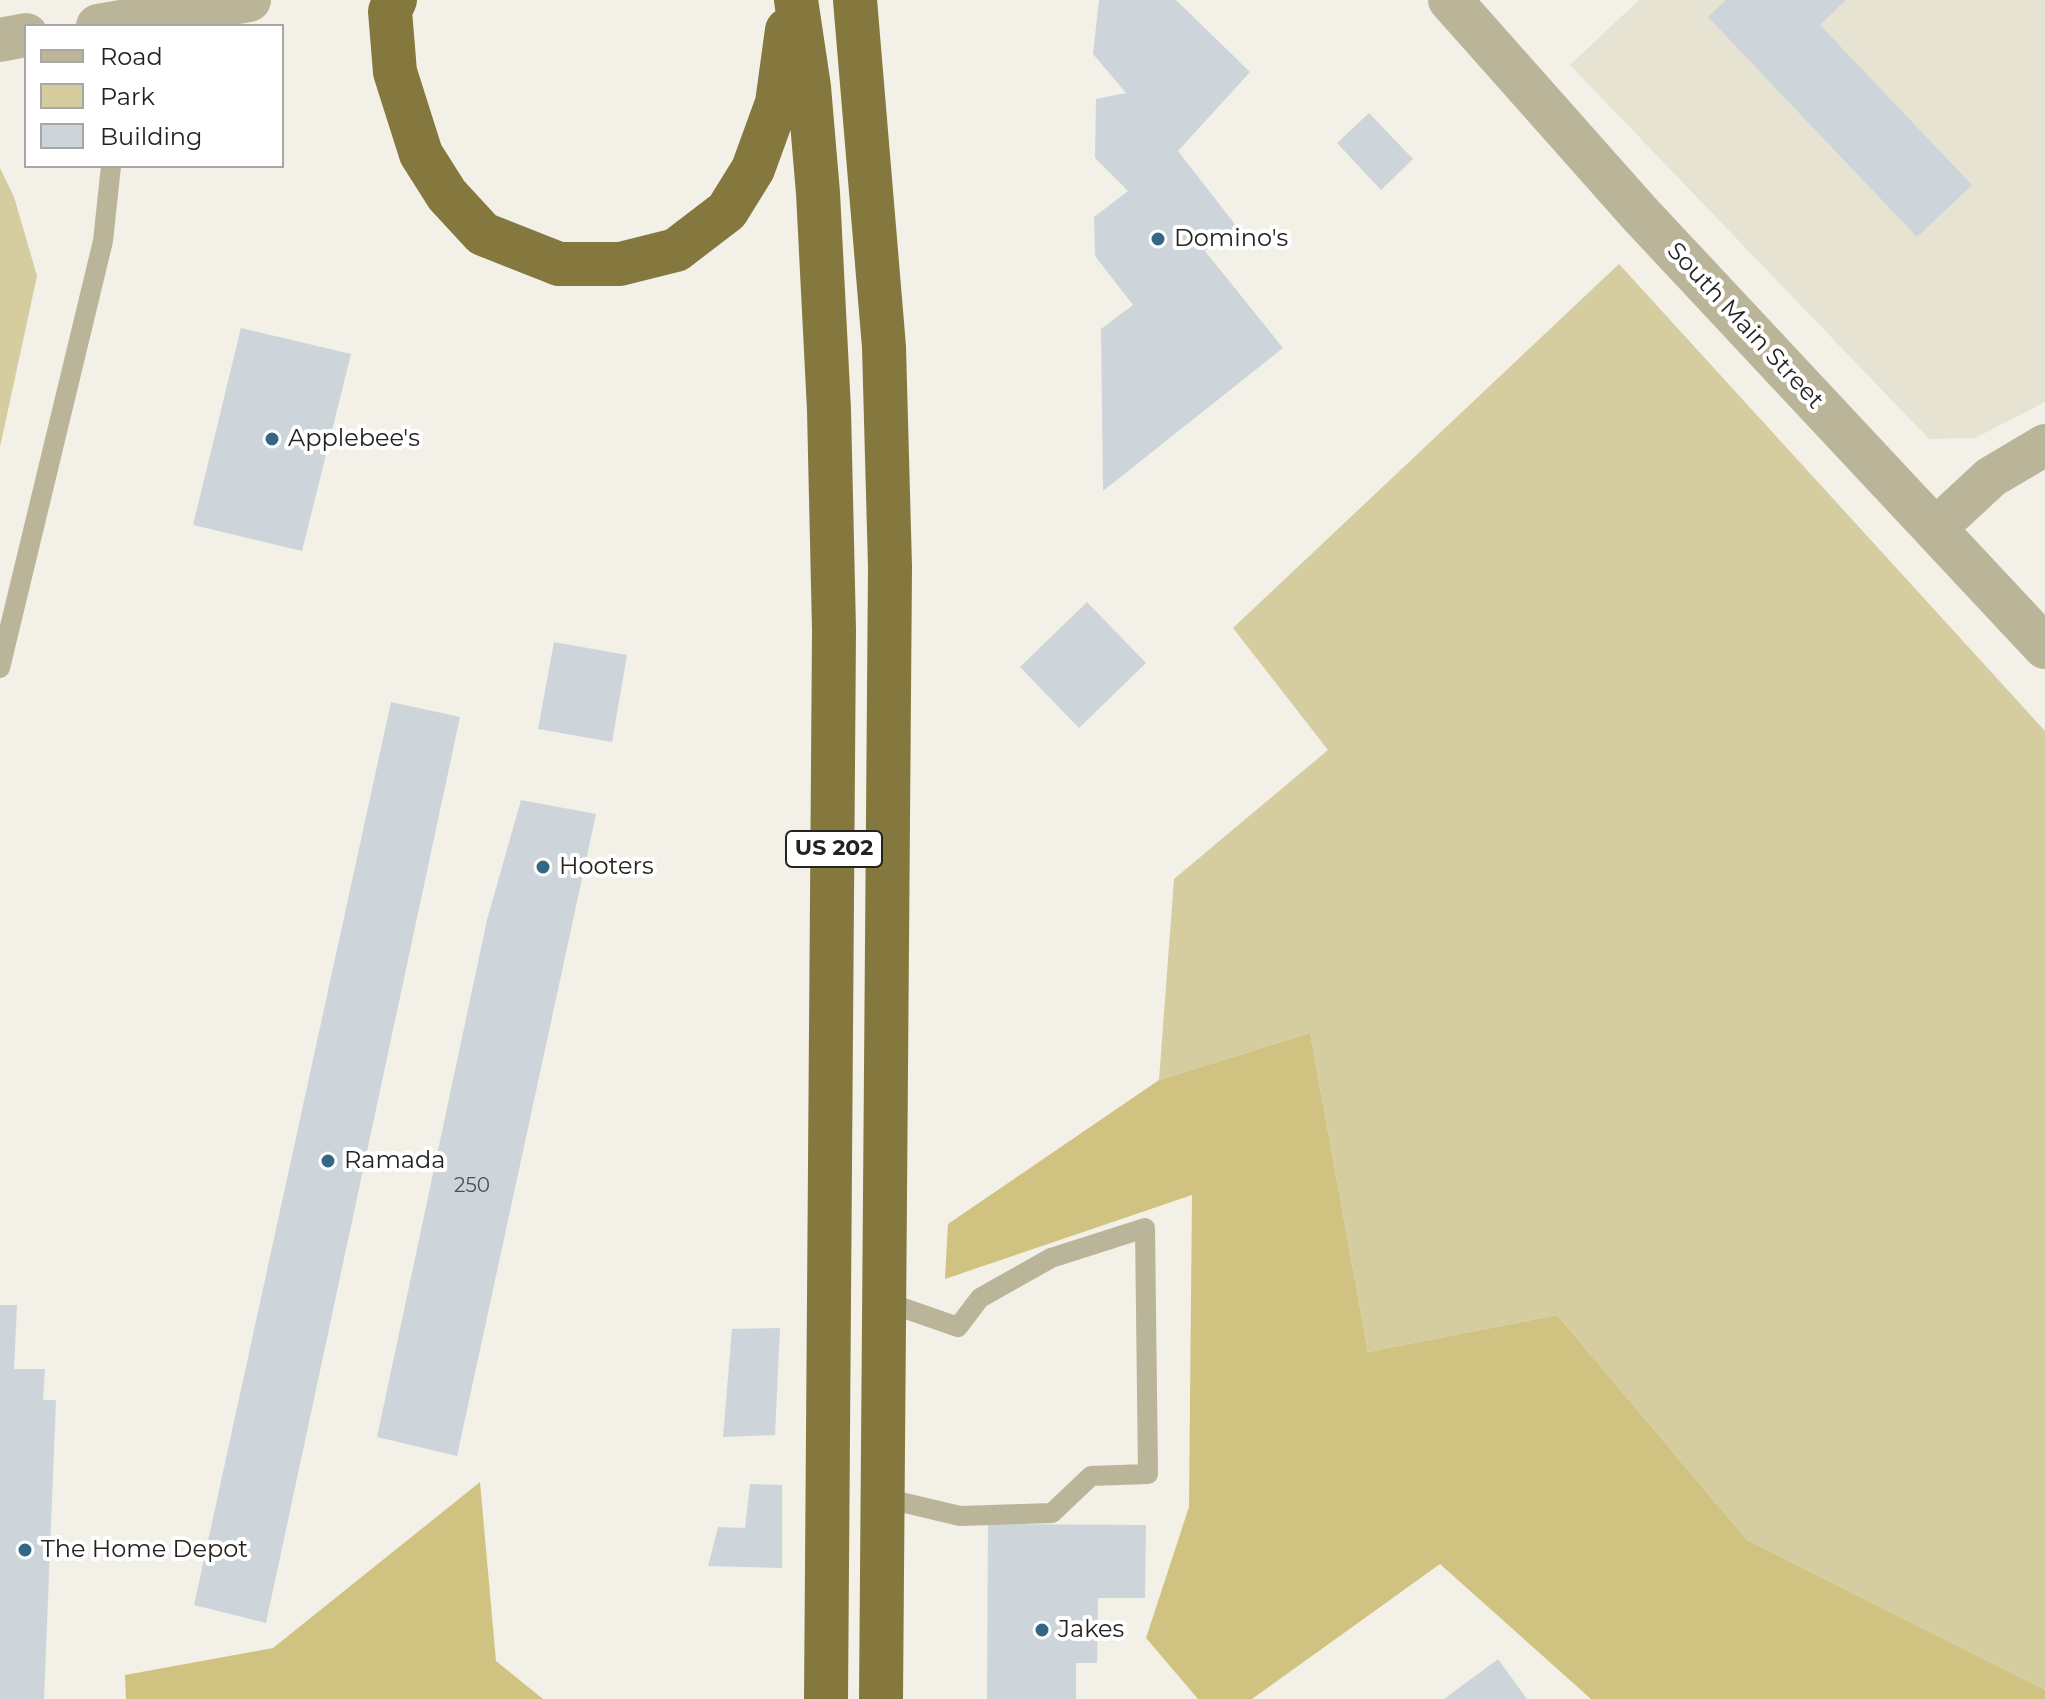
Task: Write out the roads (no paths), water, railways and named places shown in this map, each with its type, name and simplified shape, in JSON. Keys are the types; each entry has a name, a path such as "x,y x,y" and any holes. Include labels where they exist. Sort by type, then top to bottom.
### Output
{"highway":[{"path":"395,0 390,11 395,72 421,154 447,195 483,234 559,264 620,264 676,250 727,211 753,169 777,103 793,0"},
{"name":"US 202","path":"793,0 809,87 818,193 829,410 834,615 826,1699"},
{"name":"US 202","path":"858,9 884,347 890,567 881,1699"}],"street":[{"path":"110,24 249,0"},
{"name":"South Main Street","path":"1450,0 1640,214 2045,647"},
{"path":"0,40 24,35"},
{"path":"1936,528 1991,477 2045,445"}],"lane":[{"path":"91,0 97,24"},
{"path":"0,668 103,241 111,168"},
{"path":"884,1498 960,1516 1052,1513 1091,1476 1148,1474 1145,1228 1051,1258 980,1298 958,1327 886,1302"}],"place":[{"name":"Domino's","path":"1158,239"},
{"name":"Applebee's","path":"272,439"},
{"name":"Hooters","path":"543,867"},
{"name":"Ramada","path":"328,1161"},
{"name":"The Home Depot","path":"25,1550"},
{"name":"Jakes","path":"1042,1630"}]}
